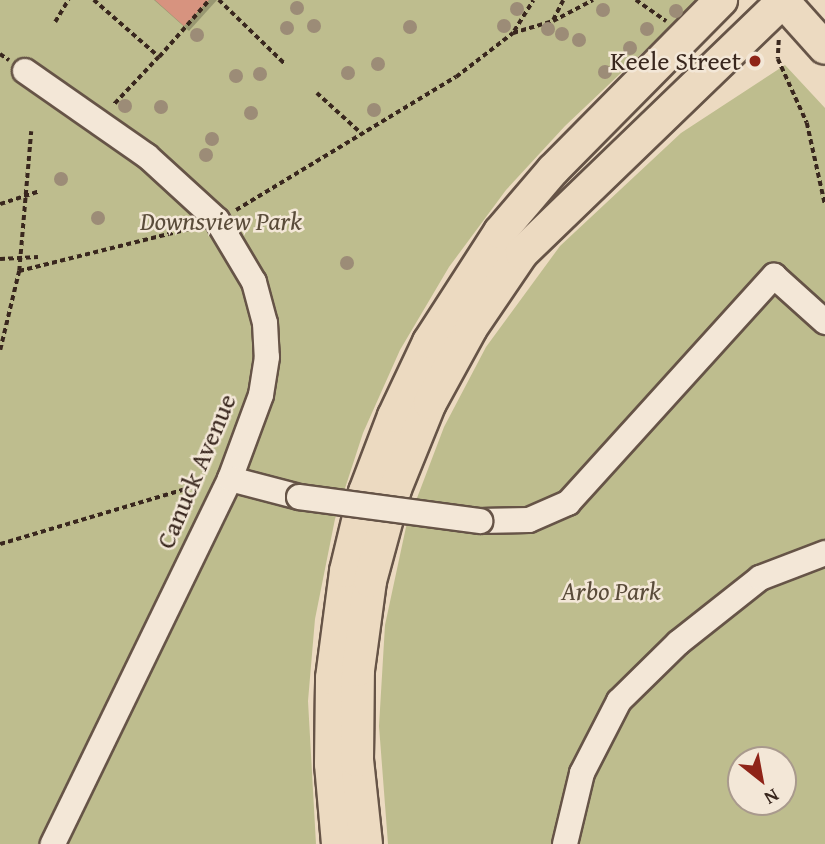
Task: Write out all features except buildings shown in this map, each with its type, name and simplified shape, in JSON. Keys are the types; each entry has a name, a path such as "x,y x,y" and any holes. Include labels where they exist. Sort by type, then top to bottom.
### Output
{"main road":[{"path":"338,844 331,764 332,678 341,611 365,492 394,416 429,342 500,232 553,170 721,0"},
{"path":"366,844 356,760 358,670 370,580 395,489 430,402 471,328 522,253 783,0 825,48"}],"street":[{"name":"Canuck Avenue","path":"25,71 146,156 217,220 239,251 254,282 265,323 267,357 261,396 230,479 53,844"},
{"path":"230,479 299,497 480,521 529,520 568,503 774,276 825,322"},
{"path":"565,844 582,773 619,701 678,643 760,578 825,553"}],"path":[{"path":"55,22 68,0"},
{"path":"93,0 159,57"},
{"path":"114,105 209,0"},
{"path":"219,0 285,64"},
{"path":"513,33 533,0"},
{"path":"553,21 564,0"},
{"path":"228,214 360,132 456,77 513,33 553,21 593,0"},
{"path":"636,0 665,19"},
{"path":"779,40 778,59 807,123 825,204"},
{"path":"317,93 360,132"},
{"path":"0,350 19,271 31,132"},
{"path":"0,204 40,191"},
{"path":"19,271 205,225"},
{"path":"0,259 38,257"},
{"path":"0,544 230,479"}],"green space":[{"name":"Downsview Park","path":"0,0 698,0 565,126 506,190 449,267 400,350 363,433 335,519 315,619 308,701 316,844 0,844"},
{"name":"Arbo Park","path":"785,65 825,108 825,844 388,844 379,726 385,625 406,527 444,427 486,347 560,246 681,133"}],"place":[{"name":"Keele Street","path":"755,61"}]}
